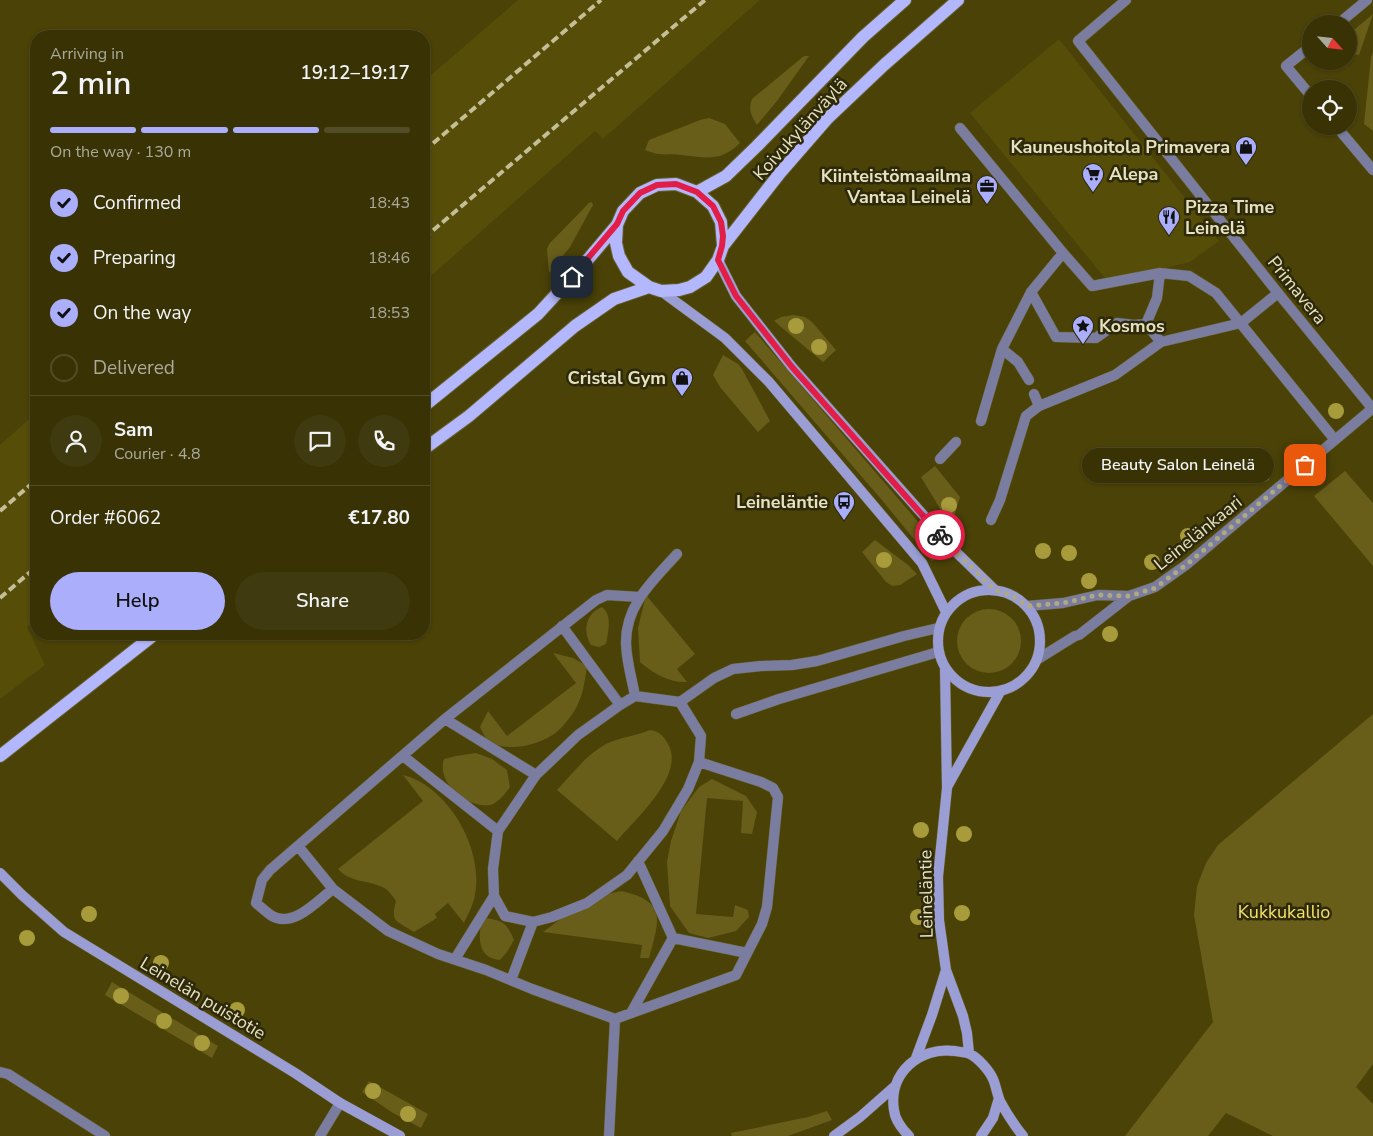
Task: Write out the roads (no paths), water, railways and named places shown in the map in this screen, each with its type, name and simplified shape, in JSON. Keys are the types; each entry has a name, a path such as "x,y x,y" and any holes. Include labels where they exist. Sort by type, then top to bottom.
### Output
{"main road":[{"name":"Koivukylänväylä","path":"697,192 726,176 863,36 905,0"},
{"name":"Koivukylänväylä","path":"722,246 780,173 827,119 884,65 958,0"},
{"path":"430,401 538,314 584,264 617,224 623,211 640,193 657,185 676,184 697,192 713,206 721,222 722,246 718,260 706,277 690,287 679,290 655,289 614,299 574,326 469,416 430,445"},
{"path":"617,224 616,243 619,256 628,272 725,338 769,382 922,563 946,612"},
{"path":"718,260 736,296 792,367 957,553 995,590"},
{"path":"995,590 1012,595 1027,606 1037,621 1041,641 1038,659 1030,674 1016,686 1000,692 982,693 965,688 956,682 945,669 938,652 938,628 946,612 960,598 977,591 995,590"},
{"path":"0,756 147,640"},
{"name":"Leineläntie","path":"945,669 947,788 938,877 940,920 946,970 963,1016 969,1053"},
{"name":"Leineläntie","path":"947,788 1000,692"},
{"name":"Leinelän puistotie","path":"0,873 64,932 295,1073 340,1103 400,1136"},
{"name":"Leineläntie","path":"916,1058 946,970"},
{"path":"834,1136 860,1117 894,1087 902,1072 916,1058 932,1051 949,1050 969,1053 982,1064 992,1078 999,1098 1010,1119 1023,1136"},
{"path":"894,1087 894,1110 900,1126 909,1136"},
{"path":"981,1136 993,1118 999,1098"}],"street":[{"name":"Primavera","path":"1126,0 1078,41 1278,293 1373,408"},
{"path":"1349,15 1367,0"},
{"path":"1302,51 1286,66 1302,85"},
{"path":"960,128 1092,286 1160,273 1189,276 1216,293 1335,440"},
{"path":"1344,135 1373,170"},
{"path":"981,420 1002,349 1031,292 1063,253"},
{"path":"1146,324 1157,298 1160,273"},
{"path":"1031,292 1056,337 1096,338 1117,323 1146,324"},
{"path":"991,520 1000,500 1026,416 1039,406 1115,375 1161,342 1241,323 1278,293"},
{"path":"1146,324 1161,342"},
{"path":"1002,349 1018,362 1029,380"},
{"path":"1034,394 1039,406"},
{"name":"Leinelänkaari","path":"1027,606 1063,603 1098,595 1129,596 1155,588 1186,565 1373,408"},
{"path":"940,458 956,442"},
{"path":"635,696 626,643 629,621 639,597 677,554"},
{"path":"333,889 296,916 284,919 272,916 256,903 262,880 270,870 445,719 596,600 607,595 639,597"},
{"name":"Leinelänkaari","path":"1038,659 1079,635 1129,596"},
{"path":"562,626 620,705"},
{"path":"680,702 701,736 699,762 688,790 663,831 627,875 587,903 552,918 533,922 505,916 494,896 493,869 498,831 536,775 578,735 620,705 635,696 680,702 714,678 733,668 792,665 817,661 938,628"},
{"path":"736,714 938,652"},
{"path":"445,719 536,775"},
{"path":"403,756 498,831"},
{"path":"298,846 333,889 388,931 438,954 615,1019 736,975 762,924 767,907 778,797 773,788 761,782 699,762"},
{"path":"638,861 674,938"},
{"path":"455,959 494,896"},
{"path":"511,980 533,922"},
{"path":"674,938 747,953"},
{"path":"631,1013 674,938"},
{"path":"609,1136 615,1019"},
{"path":"0,1072 8,1074 105,1136"},
{"path":"320,1136 340,1103"}],"railway":[{"path":"430,146 601,0"},
{"path":"430,233 705,0"},
{"path":"0,511 30,485"},
{"path":"0,598 30,572"}],"place":[{"name":"Kauneushoitola Primavera","path":"1246,166"},
{"name":"Alepa","path":"1093,193"},
{"name":"Kiinteistömaailma Vantaa Leinelä","path":"987,205"},
{"name":"Pizza Time Leinelä","path":"1169,236"},
{"name":"Kosmos","path":"1083,345"},
{"name":"Cristal Gym","path":"682,397"},
{"name":"Beauty Salon Leinelä","path":"1305,465"},
{"name":"Leineläntie","path":"844,521"}],"park label":[{"name":"Kukkukallio","path":"1284,912"}]}
